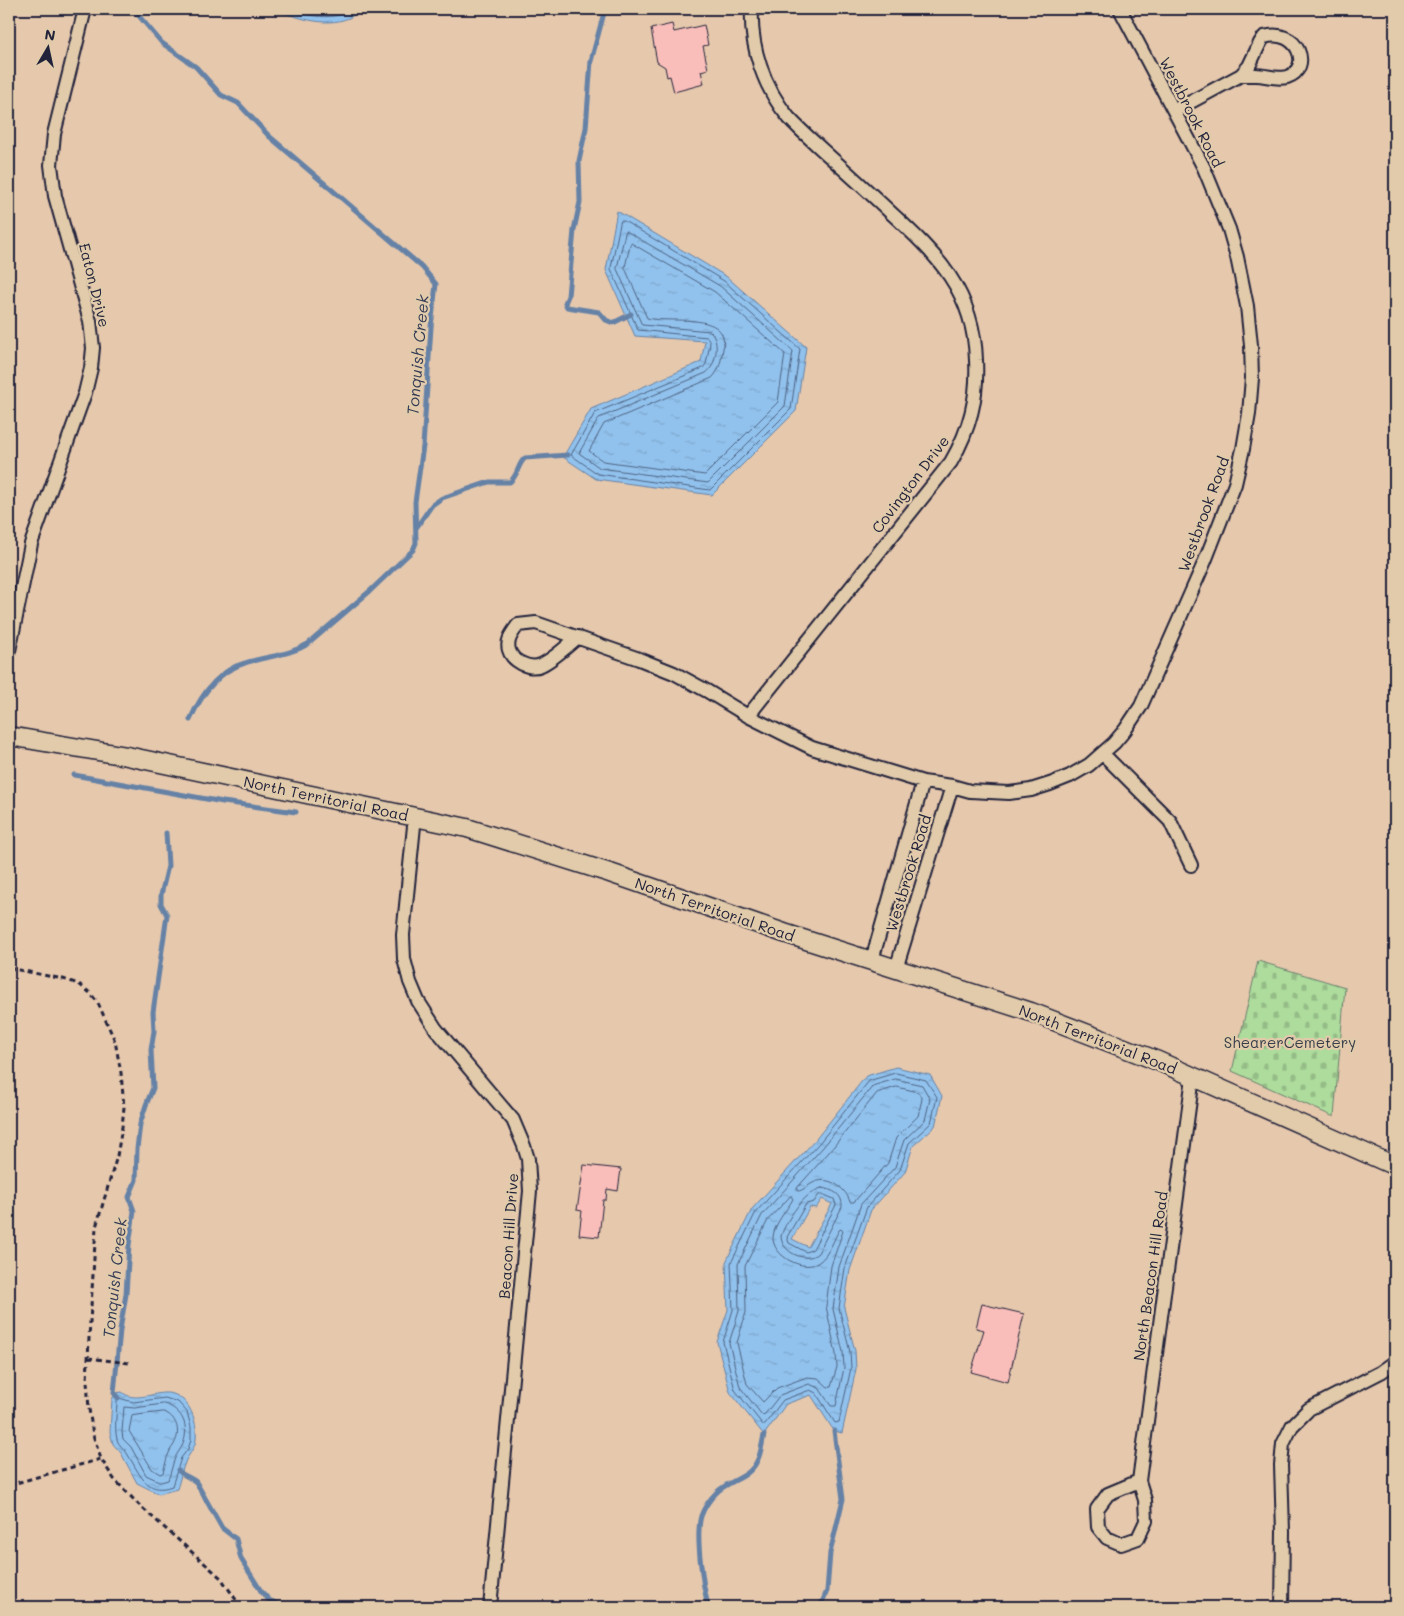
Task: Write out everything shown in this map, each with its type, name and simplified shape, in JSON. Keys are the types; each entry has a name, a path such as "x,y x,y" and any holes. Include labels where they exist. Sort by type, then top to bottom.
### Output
{"main road":[{"name":"North Territorial Road","path":"9,736 127,756 415,816 467,828 610,872 784,933 1032,1012 1193,1077 1395,1166"}],"street":[{"name":"Eaton Drive","path":"9,651 30,544 86,393 91,368 93,348 90,321 55,196 52,165 54,134 85,9"},
{"name":"Covington Drive","path":"748,716 951,462 962,443 970,423 975,402 977,377 976,348 970,320 960,293 945,268 923,242 801,130 780,106 765,79 756,50 752,9"},
{"name":"Westbrook Road","path":"578,637 539,666 527,666 514,659 508,648 510,635 518,625 536,622 578,637 639,659 674,674 707,691 748,716 812,748 923,782 952,786 970,791 1009,793 1031,790 1050,784 1070,776 1089,765 1103,754 1125,730 1141,706 1205,561 1234,484 1249,414 1252,378 1247,306 1230,229 1216,194 1120,9"},
{"path":"1174,111 1240,75 1249,66 1264,37 1279,35 1287,38 1294,43 1298,50 1299,64 1296,72 1290,76 1273,78 1257,75 1240,75"},
{"path":"1103,754 1170,821 1191,865"},
{"name":"Westbrook Road","path":"872,960 923,782"},
{"name":"Westbrook Road","path":"896,969 952,786"},
{"name":"Beacon Hill Drive","path":"415,816 403,935 404,959 410,982 418,1001 436,1029 513,1120 524,1146 530,1173 529,1201 490,1607"},
{"name":"North Beacon Hill Road","path":"1139,1481 1108,1494 1097,1509 1098,1527 1107,1538 1121,1544 1138,1538 1146,1521 1145,1500 1139,1481 1193,1077"},
{"path":"1282,1607 1283,1532 1281,1465 1283,1444 1292,1426 1309,1409 1381,1372 1395,1362"}],"path":[{"path":"9,968 79,984 90,992 98,1003 115,1040 122,1090 122,1127 117,1156 96,1227 88,1358 89,1409 93,1435 101,1459 114,1479 138,1505 221,1578 241,1607"},
{"path":"88,1358 129,1363"},
{"path":"9,1486 101,1459"}],"green space":[{"name":"ShearerCemetery","path":"1258,961 1345,987 1334,1117 1232,1071"}],"water":[{"path":"273,9 362,9 349,18 339,21 320,22"},
{"path":"617,211 727,277 806,347 796,411 712,495 596,479 563,457 591,409 701,362 705,341 635,336 606,270"},
{"path":"896,1067 930,1075 942,1096 935,1126 913,1146 905,1172 871,1210 850,1270 844,1308 855,1351 856,1369 842,1433 834,1431 811,1395 786,1404 764,1435 730,1392 717,1342 728,1310 726,1262 752,1209 816,1139 866,1076","holes":["822,1199 832,1204 808,1247 792,1239 810,1207 816,1208"]},
{"path":"122,1392 131,1397 163,1393 171,1394 185,1401 193,1415 196,1439 186,1460 177,1489 159,1494 137,1483 121,1453 113,1444 110,1432 112,1399 116,1393"}],"building":[{"path":"672,24 674,32 704,25 708,45 703,46 708,69 701,71 704,84 674,92 670,76 667,77 665,67 657,62 651,29"},
{"path":"584,1165 621,1169 618,1191 607,1189 606,1200 603,1200 599,1237 579,1235 582,1211 577,1210"},
{"path":"982,1304 1024,1314 1008,1382 971,1372 984,1330 976,1328"}],"waterway":[{"name":"Tonquish Creek","path":"133,9 162,43 196,67 221,95 238,103 269,136 422,267 436,284 431,327 423,446 415,502 416,543 413,550 370,591 308,644 285,653 245,663 218,678 205,693 190,720"},
{"path":"605,9 591,61 586,128 579,161 580,202 574,230 568,296 565,303 567,307 599,312 606,320 613,323 631,314"},
{"path":"416,528 432,505 442,498 489,482 510,482 525,458 568,455"},
{"path":"74,775 223,802 296,812"},
{"name":"Tonquish Creek","path":"118,1398 114,1393 134,1211 129,1197 136,1180 140,1124 153,1088 151,1050 154,1031 153,1012 167,915 161,904 161,895 168,866 166,833"},
{"path":"820,1607 827,1591 830,1553 843,1499 834,1431"},
{"path":"708,1607 699,1548 701,1516 707,1504 716,1493 726,1485 744,1476 753,1467 760,1455 764,1435"},
{"name":"Tonquish Creek","path":"178,1470 196,1482 222,1528 236,1539 241,1559 261,1591 269,1600 285,1607"}]}
